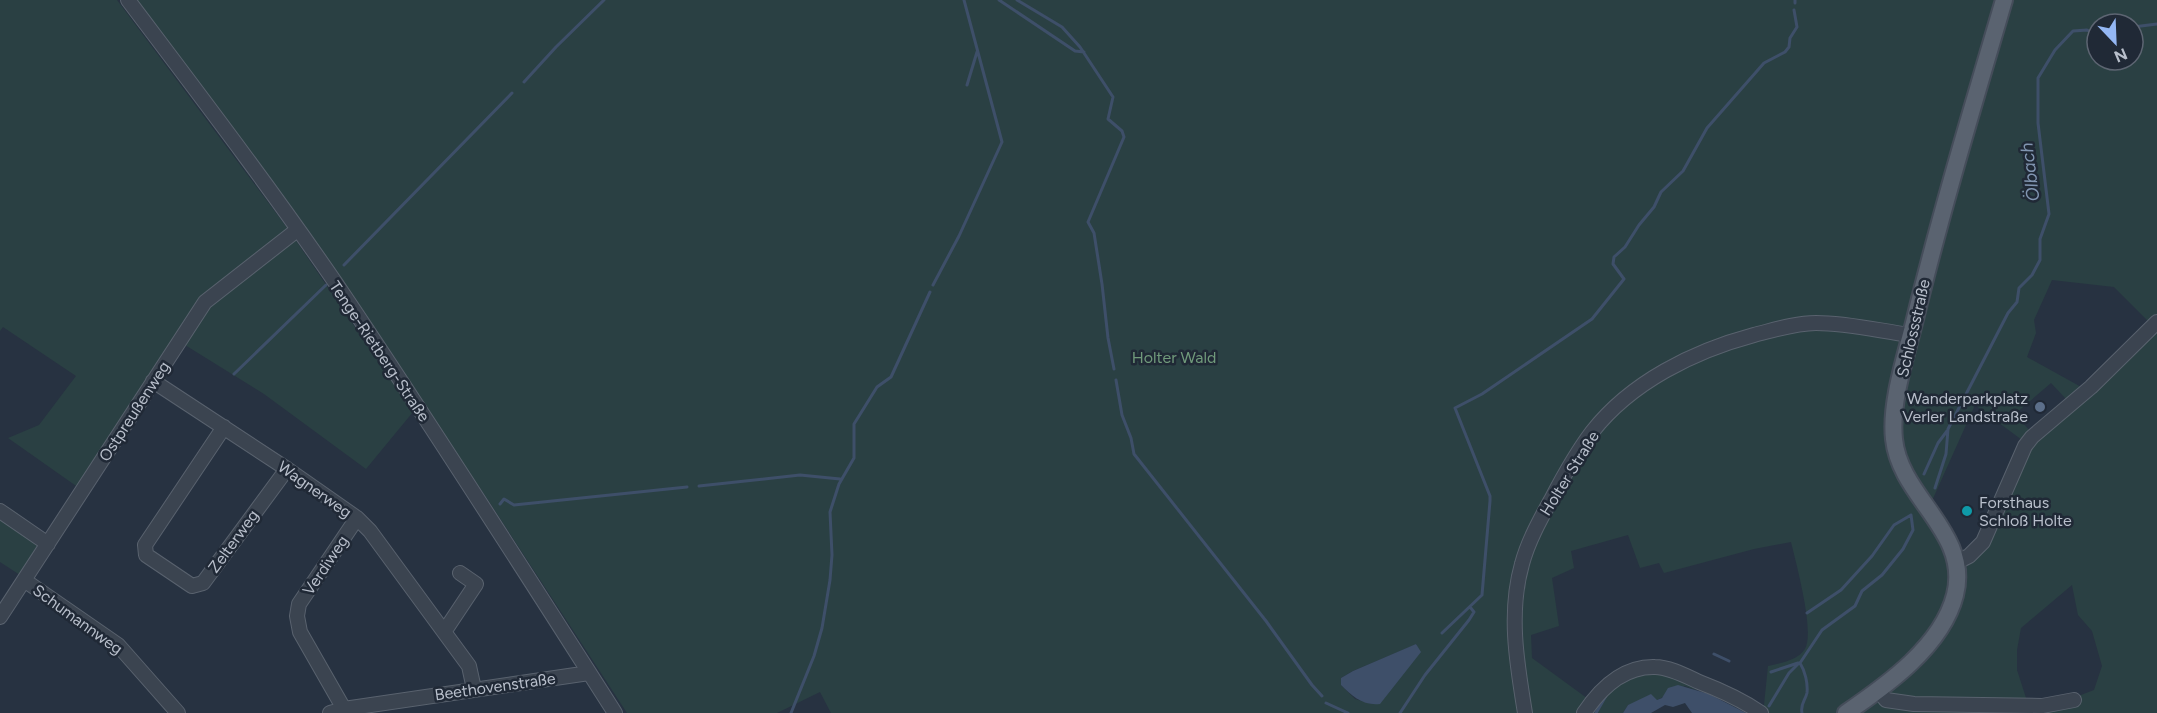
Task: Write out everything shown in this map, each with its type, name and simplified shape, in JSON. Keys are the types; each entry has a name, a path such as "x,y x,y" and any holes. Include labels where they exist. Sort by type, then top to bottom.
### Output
{"main road":[{"name":"Schlossstraße","path":"1846,713 1879,691 1907,667 1943,623 1955,596 1958,572 1953,549 1942,528 1907,477 1900,462 1894,440 1894,414 1911,335 2004,0"}],"street":[{"name":"Tenge-Rietberg-Straße","path":"128,0 334,282 615,713"},
{"name":"Ostpreußenweg","path":"0,617 205,302 297,230"},
{"path":"1957,562 1969,556 1983,542 2025,446 2032,437 2091,387 2157,322"},
{"name":"Holter Straße","path":"1525,713 1515,654 1515,618 1522,564 1542,516 1565,474 1593,431 1614,409 1651,380 1691,357 1729,342 1783,328 1816,323 1911,335"},
{"name":"Wagnerweg","path":"153,381 357,518 370,531 469,666 474,689"},
{"name":"Zelterweg","path":"224,427 145,545 146,555 192,586 203,582 286,469"},
{"path":"0,511 48,544"},
{"name":"Verdiweg","path":"344,709 300,632 297,616 299,604 357,518"},
{"path":"444,632 476,584 460,573"},
{"name":"Schumannweg","path":"24,580 118,645 178,713"},
{"path":"1584,713 1591,702 1616,677 1655,667 1673,671 1715,688 1761,713"},
{"name":"Beethovenstraße","path":"330,713 344,709 589,673"},
{"path":"1879,691 1887,700 1914,704 2042,706 2074,700"}],"green space":[{"path":"0,0 117,0 288,229 413,412 366,469 264,394 185,345 79,488 8,438 39,425 76,376 3,327 0,331"},
{"name":"Holter Wald","path":"133,0 2157,0 2157,713 1759,713 1764,705 1768,666 1798,656 1805,649 1807,640 1808,628 1804,597 1791,542 1754,549 1664,573 1659,563 1640,568 1628,535 1571,551 1574,568 1552,578 1559,626 1531,635 1532,658 1595,704 1618,680 1645,672 1666,674 1698,691 1685,686 1657,700 1628,705 1623,713 831,713 820,692 777,713 627,713 486,497 333,275","holes":["2052,280 2114,287 2150,323 2083,388 2027,357 2036,333 2034,320","2051,383 2066,399 2030,431 2015,414","1975,405 2022,440 1974,546 1961,554 1931,503","2072,585 2078,615 2092,631 2102,666 2094,690 2073,698 2028,704 2017,670 2017,650 2021,628","1417,644 1372,704 1355,699 1341,685 1341,678"]},
{"path":"0,518 35,540 37,546 20,575 0,562"}],"water":[{"path":"1416,644 1421,652 1380,704 1363,702 1341,685 1341,678 1353,671"},
{"path":"1678,685 1709,694 1746,713 1692,713 1685,703 1673,707 1665,705 1651,713 1623,713 1628,705 1651,694 1657,700 1662,698 1668,688"}],"waterway":[{"path":"524,82 604,0"},
{"path":"933,285 959,236 1002,142 964,0"},
{"path":"999,0 1075,51 1084,52"},
{"path":"1017,0 1062,27 1080,47 1113,97 1108,119 1122,131 1124,137 1088,222 1094,233 1114,369"},
{"path":"1442,633 1482,595 1490,501 1455,408 1482,394 1592,319 1624,279 1613,264 1614,257 1625,247 1654,207 1661,192 1683,171 1707,128 1764,63 1785,52 1789,47 1790,38 1797,27 1794,10"},
{"name":"Ölbach","path":"2145,26 2157,24"},
{"name":"Ölbach","path":"1935,488 1946,454 1948,429 2008,313 2017,302 2019,288 2032,275 2040,260 2040,239 2049,214 2038,123 2038,78 2055,50 2073,31 2085,30"},
{"path":"967,85 977,52"},
{"path":"344,265 512,93"},
{"path":"234,374 326,285"},
{"path":"791,713 814,656 822,628 832,555 830,512 839,484 854,458 854,424 877,387 891,377 930,292"},
{"path":"1116,380 1122,415 1131,438 1134,454 1322,696"},
{"name":"Ölbach","path":"1924,474 1938,443 1947,431"},
{"path":"699,486 800,475 840,479"},
{"path":"500,504 504,499 514,505 687,487"},
{"name":"Ölbach","path":"1802,713 1807,689 1806,677 1800,663 1822,630 1855,606 1862,591 1882,575 1903,549 1913,530 1911,515 1894,525 1872,556 1841,590 1807,613"},
{"path":"1400,713 1425,675 1469,620 1474,612 1470,607"},
{"name":"Ölbach","path":"1714,654 1729,661"},
{"name":"Ölbach","path":"1771,672 1798,663"},
{"name":"Ölbach","path":"1769,706 1789,673 1799,663"},
{"name":"Ölbach","path":"1596,713 1607,694"},
{"path":"1326,703 1348,713"}],"place":[{"name":"Wanderparkplatz Verler Landstraße","path":"2040,407"},
{"name":"Forsthaus Schloß Holte","path":"1967,511"}]}
